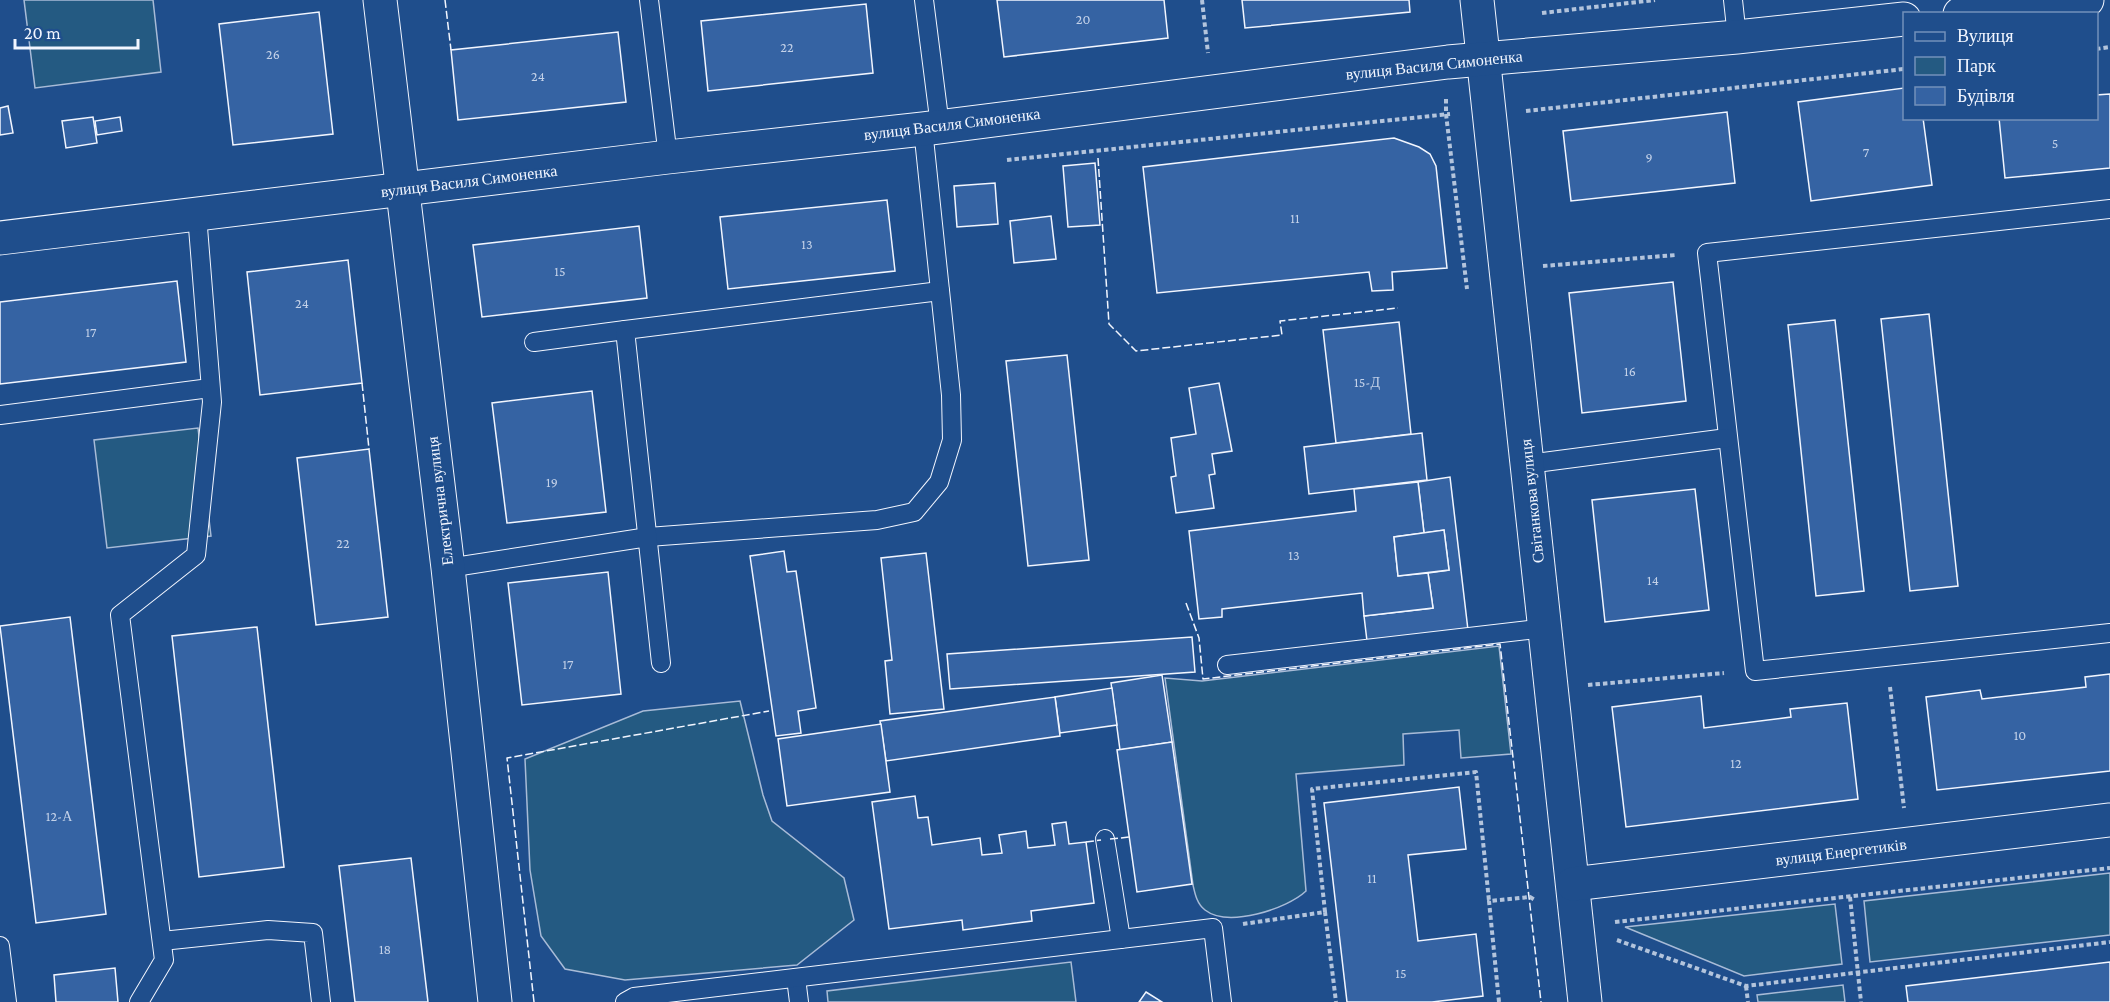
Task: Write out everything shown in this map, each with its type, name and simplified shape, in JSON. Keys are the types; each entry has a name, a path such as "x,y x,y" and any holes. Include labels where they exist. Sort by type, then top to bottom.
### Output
{"street":[{"name":"Електрична вулиця","path":"380,0 448,568 495,1002"},
{"name":"Світанкова вулиця","path":"1477,0 1585,1002"},
{"path":"1978,12 2087,0"},
{"name":"вулиця Василя Симоненка","path":"0,238 669,157 931,128 1484,58 1737,37 1903,19"},
{"name":"вулиця Енергетиків","path":"1573,884 2110,820"}],"lane":[{"path":"649,0 669,157"},
{"path":"448,568 648,537 877,520 914,512 939,482 952,440 951,395 940,291 924,0"},
{"path":"1733,0 1737,37"},
{"path":"2110,208 1707,253 1755,671 2110,633"},
{"path":"139,1002 164,960 120,615 196,555 212,402 197,215"},
{"path":"534,342 940,291"},
{"path":"624,330 661,663"},
{"path":"0,415 210,388"},
{"path":"1528,464 1727,438"},
{"path":"1227,665 1545,628"},
{"path":"1105,839 1121,939"},
{"path":"625,1002 634,996 1213,928 1222,1002"},
{"path":"162,941 268,930 313,933 321,1002"},
{"path":"0,946 7,1002"},
{"path":"796,978 799,1002"}],"path":[{"path":"1202,0 1209,53"},
{"path":"1490,111 1516,112 1903,69"},
{"path":"1507,269 1707,253"},
{"path":"1886,657 1909,844"},
{"path":"1551,688 1755,671"},
{"path":"1336,1002 1312,789 1476,772 1499,1002"},
{"path":"1576,926 2110,867"},
{"path":"1489,901 1530,897 1576,926 1746,986 2110,942"},
{"path":"1850,897 1861,1002"},
{"path":"1213,928 1325,912"},
{"path":"1746,986 1748,1002"}],"green space":[{"path":"24,0 153,0 161,72 35,88"},
{"path":"198,428 211,536 107,548 94,440"},
{"path":"1499,646 1511,754 1461,758 1459,730 1403,734 1404,765 1296,774 1306,891 1272,910 1242,917 1215,915 1202,908 1193,885 1165,678 1202,681"},
{"path":"740,701 763,795 772,821 844,878 854,920 797,965 625,980 565,969 541,936 530,870 525,759 643,711"},
{"path":"2110,873 2110,935 1870,962 1864,901"},
{"path":"1835,904 1842,964 1744,976 1625,927"},
{"path":"1071,962 1076,1002 828,1002 827,991"},
{"path":"1843,985 1845,1002 1758,1002 1757,995"}],"building":[{"path":"997,0 1164,0 1168,38 1004,57"},
{"path":"1242,0 1409,0 1410,12 1245,28"},
{"path":"866,4 873,73 708,91 701,21"},
{"path":"319,12 333,134 233,145 219,24"},
{"path":"618,32 626,102 458,120 451,50"},
{"path":"1903,88 1903,120 1923,120 1932,185 1811,201 1798,102"},
{"path":"2110,94 2110,168 2005,178 1999,120 2098,120 2098,95"},
{"path":"8,106 13,133 0,135 0,108"},
{"path":"1727,112 1735,183 1571,201 1563,131"},
{"path":"93,117 97,143 66,148 62,121"},
{"path":"120,117 122,131 97,135 95,121"},
{"path":"1394,138 1419,147 1430,154 1436,166 1447,268 1392,272 1393,290 1372,291 1369,272 1157,293 1143,167"},
{"path":"1095,163 1100,225 1068,227 1063,166"},
{"path":"995,183 998,224 957,227 954,186"},
{"path":"887,200 895,271 728,289 720,217"},
{"path":"1051,216 1056,259 1014,263 1010,221"},
{"path":"639,226 647,298 482,317 473,245"},
{"path":"348,260 362,383 260,395 247,272"},
{"path":"177,281 186,362 0,384 0,302"},
{"path":"1673,282 1686,401 1582,413 1569,293"},
{"path":"1929,314 1958,586 1910,591 1881,319"},
{"path":"1835,320 1864,591 1816,596 1788,325"},
{"path":"1399,322 1411,434 1336,443 1323,330"},
{"path":"1067,355 1089,560 1028,566 1006,361"},
{"path":"1219,383 1232,451 1212,454 1215,474 1209,475 1214,508 1176,513 1171,477 1176,476 1171,438 1196,434 1189,388"},
{"path":"592,391 606,512 507,523 492,403"},
{"path":"1422,433 1427,480 1309,494 1304,447"},
{"path":"369,449 388,617 316,625 297,458"},
{"path":"1450,477 1468,630 1367,641 1364,616 1433,608 1428,573 1449,570 1444,530 1424,533 1418,482"},
{"path":"1418,482 1424,533 1394,537 1398,576 1428,573 1433,608 1364,616 1362,593 1222,609 1222,617 1199,619 1189,531 1356,511 1354,489"},
{"path":"1695,489 1709,610 1605,622 1592,500"},
{"path":"1444,530 1449,570 1398,576 1394,537"},
{"path":"784,551 787,572 796,571 816,708 798,711 801,733 776,736 750,556"},
{"path":"926,553 944,709 890,714 885,661 892,660 881,558"},
{"path":"608,572 621,694 522,705 508,583"},
{"path":"70,617 106,914 36,923 0,626"},
{"path":"257,627 284,867 199,877 172,636"},
{"path":"1192,637 1195,672 950,689 947,654"},
{"path":"2110,674 2110,771 1937,790 1926,697 1980,690 1982,699 2086,687 2085,677"},
{"path":"1162,675 1172,742 1120,750 1111,683"},
{"path":"1112,688 1117,725 1060,733 1055,697"},
{"path":"1701,696 1704,728 1791,717 1790,709 1847,703 1858,799 1626,827 1612,707"},
{"path":"1055,697 1060,736 886,761 880,721"},
{"path":"881,724 890,792 787,806 778,739"},
{"path":"1172,742 1192,884 1137,892 1117,750"},
{"path":"1459,787 1466,849 1408,855 1418,941 1476,934 1483,996 1432,1002 1347,1002 1324,803"},
{"path":"915,796 918,818 928,817 932,845 980,838 982,855 1002,853 999,835 1026,831 1028,848 1055,845 1052,824 1066,822 1069,844 1086,842 1094,903 1031,911 1032,921 963,930 962,920 889,929 872,802"},
{"path":"411,858 428,1002 355,1002 339,866"},
{"path":"2110,962 2110,1002 1908,1002 1906,986"},
{"path":"115,968 118,1002 56,1002 54,975"},
{"path":"1146,992 1162,1002 1139,1002"}],"fence":[{"path":"445,0 451,50"},
{"path":"1098,158 1109,324 1136,351 1282,335 1280,321 1398,308"},
{"path":"362,383 369,449"},
{"path":"1186,603 1199,638 1203,679 1500,644 1541,1002"},
{"path":"534,1002 507,758 769,711"},
{"path":"1110,839 1130,837"},
{"path":"1086,842 1101,840"}]}
